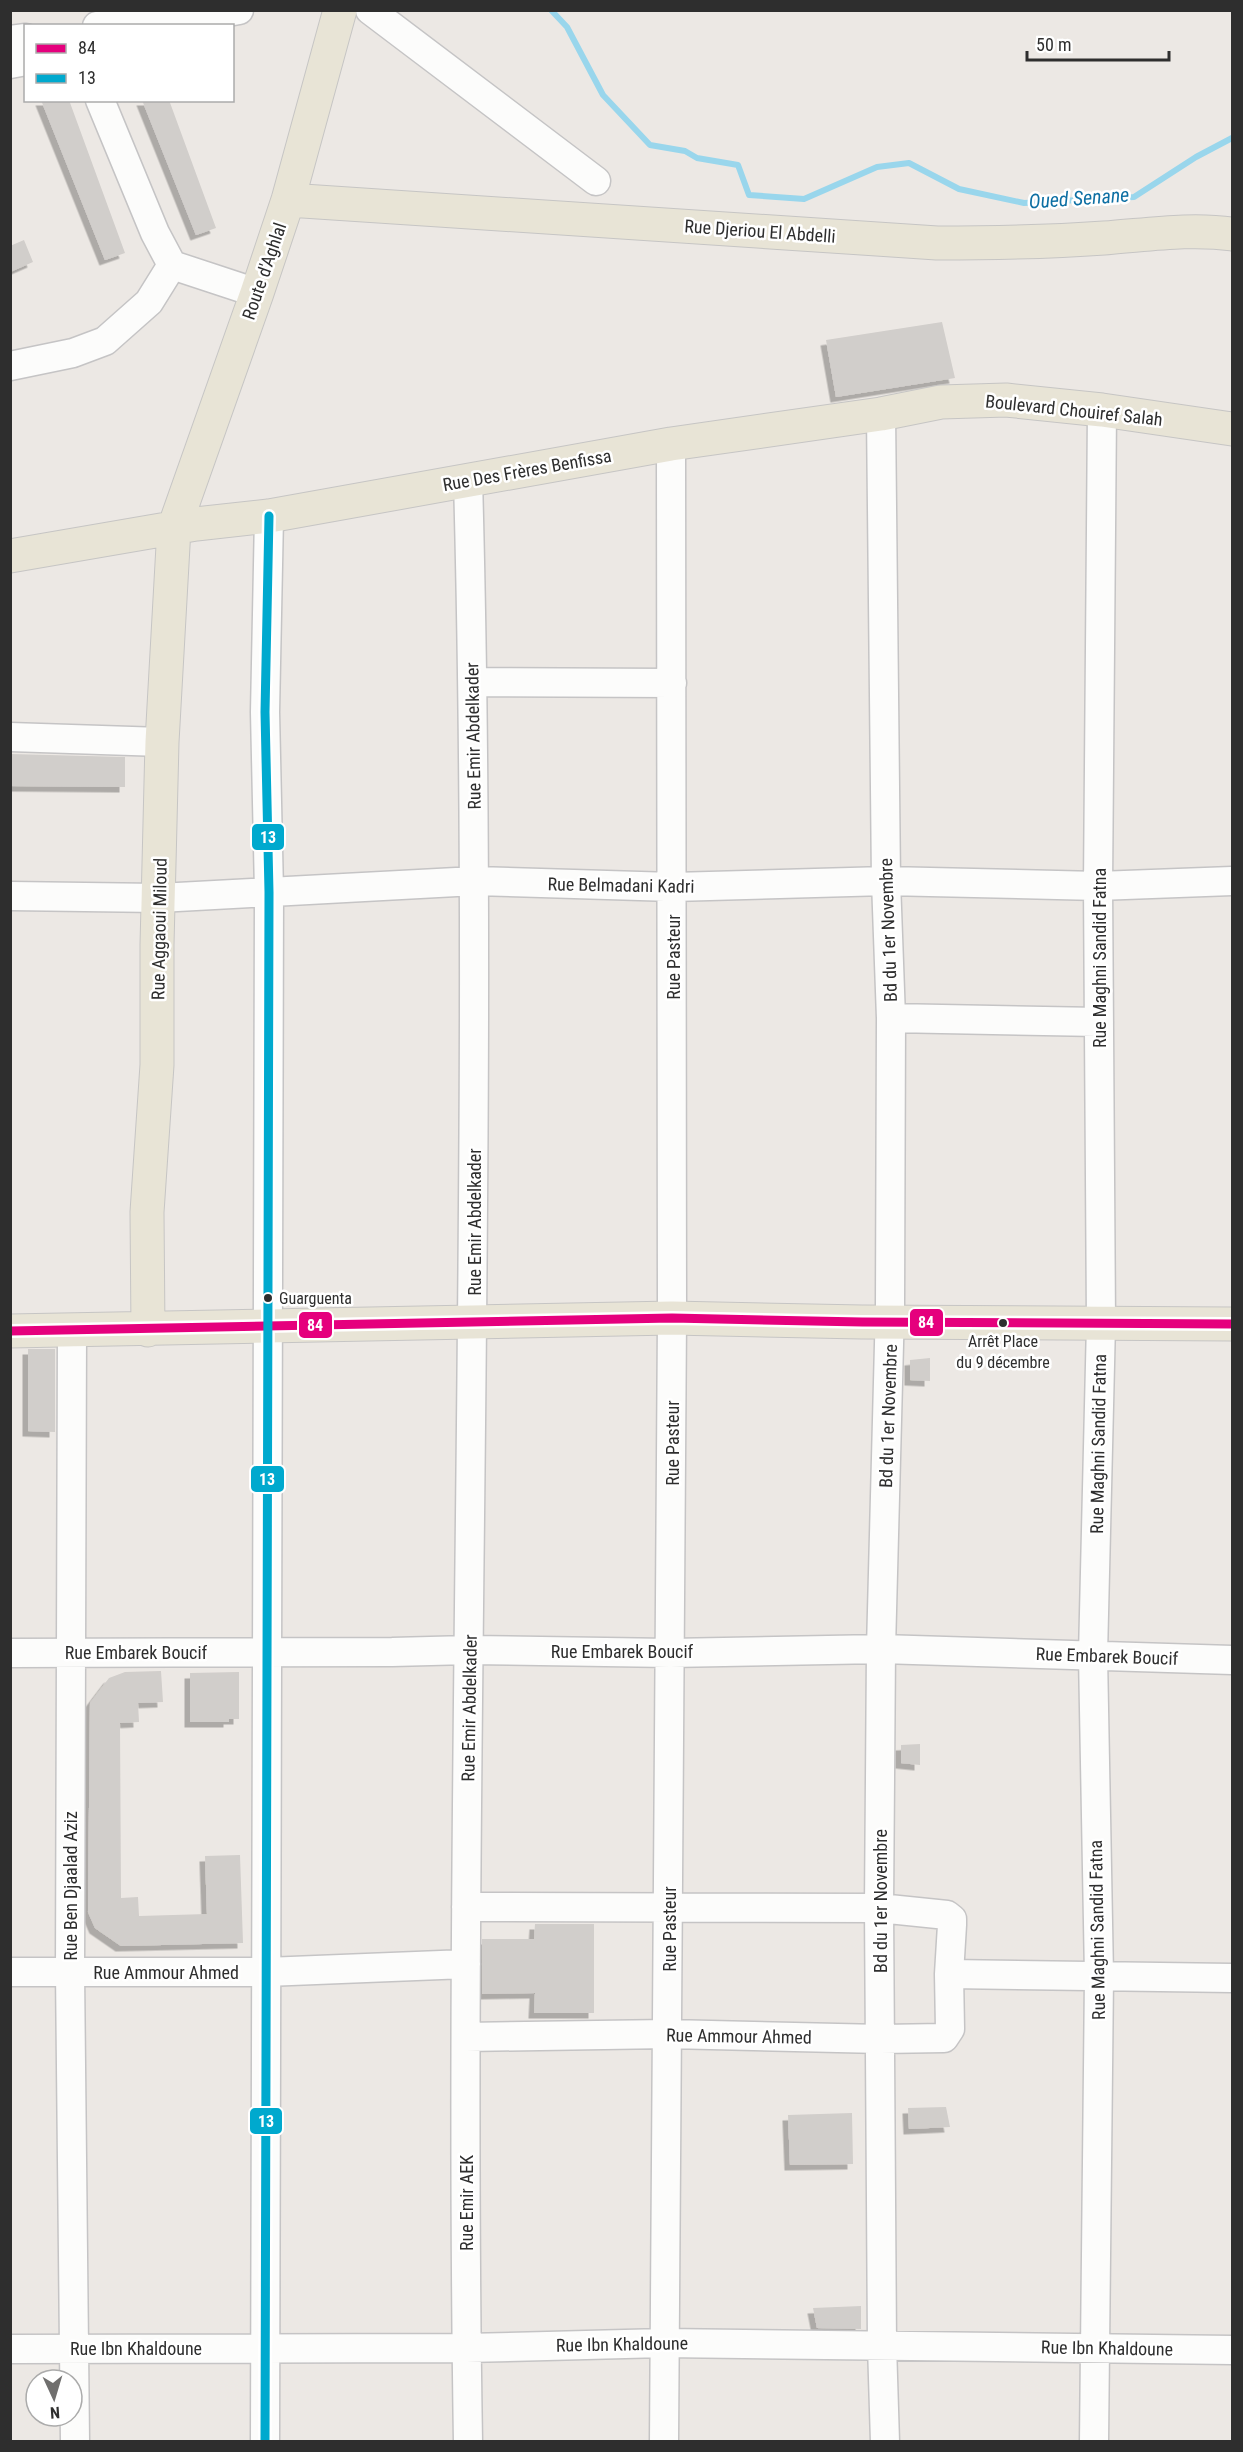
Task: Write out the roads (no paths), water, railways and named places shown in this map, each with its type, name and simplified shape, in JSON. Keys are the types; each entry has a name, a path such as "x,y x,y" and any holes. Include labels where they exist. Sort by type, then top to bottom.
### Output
{"main road":[{"name":"Route d'Aghlal","path":"174,528 288,200 340,10"},
{"name":"Rue Djeriou El Abdelli","path":"288,200 937,243 1024,243 1182,231 1213,231 1233,234"},
{"name":"Boulevard Chouiref Salah","path":"881,414 941,402 1006,400 1102,410 1233,429"},
{"name":"Rue Des Frères Benfissa","path":"10,556 174,528 269,516 671,444 881,414"},
{"name":"Rue Aggaoui Miloud","path":"148,1330 147,1212 157,1065 162,742 174,528"},
{"path":"10,1331 890,1314 1101,1323 1233,1324"}],"street":[{"path":"107,24 149,16 175,23 239,10"},
{"path":"370,10 596,181"},
{"path":"101,102 156,233 172,265 257,293"},
{"path":"10,366 73,352 105,341 149,302 172,265"},
{"name":"Rue Maghni Sandid Fatna","path":"1094,2442 1099,1976 1093,1655 1101,1323 1098,886 1102,410"},
{"name":"Bd du 1er Novembre","path":"881,414 886,881 891,1018 890,1314 881,1649 879,1908 882,2345 885,2442"},
{"name":"Rue Pasteur","path":"664,2442 672,1318 671,444"},
{"name":"Rue Emir Abdelkader","path":"466,1964 474,1321 475,881 468,480"},
{"path":"265,2442 266,1326 269,892 265,712 269,516"},
{"path":"473,682 672,682"},
{"path":"10,737 162,742"},
{"name":"Rue Belmadani Kadri","path":"10,896 159,898 475,881 673,887 886,881 1098,886 1233,881"},
{"path":"891,1018 1099,1022"},
{"name":"Rue Ben Djaalad Aziz","path":"72,1331 70,1972 75,2442"},
{"name":"Rue Embarek Boucif","path":"10,1653 469,1650 670,1653 881,1649 1233,1660"},
{"name":"Rue Ammour Ahmed","path":"466,1907 879,1908 942,1913 950,1916 952,1925 950,2029 944,2038 880,2039 668,2034 466,2037"},
{"name":"Rue Ammour Ahmed","path":"10,1972 266,1972 466,1964"},
{"name":"Rue Emir AEK","path":"466,1964 468,2442"},
{"path":"950,1974 1233,1978"},
{"name":"Rue Ibn Khaldoune","path":"10,2349 74,2347 466,2348 664,2343 1233,2350"}],"waterway":[{"name":"Oued Senane","path":"551,10 567,27 603,95 650,145 685,151 697,158 738,165 749,195 804,199 877,167 909,163 959,189 1024,203 1134,197 1196,157 1232,138"}],"place":[{"name":"Guarguenta","path":"268,1298"},
{"name":"Arrêt Place du 9 décembre","path":"1003,1323"}]}
